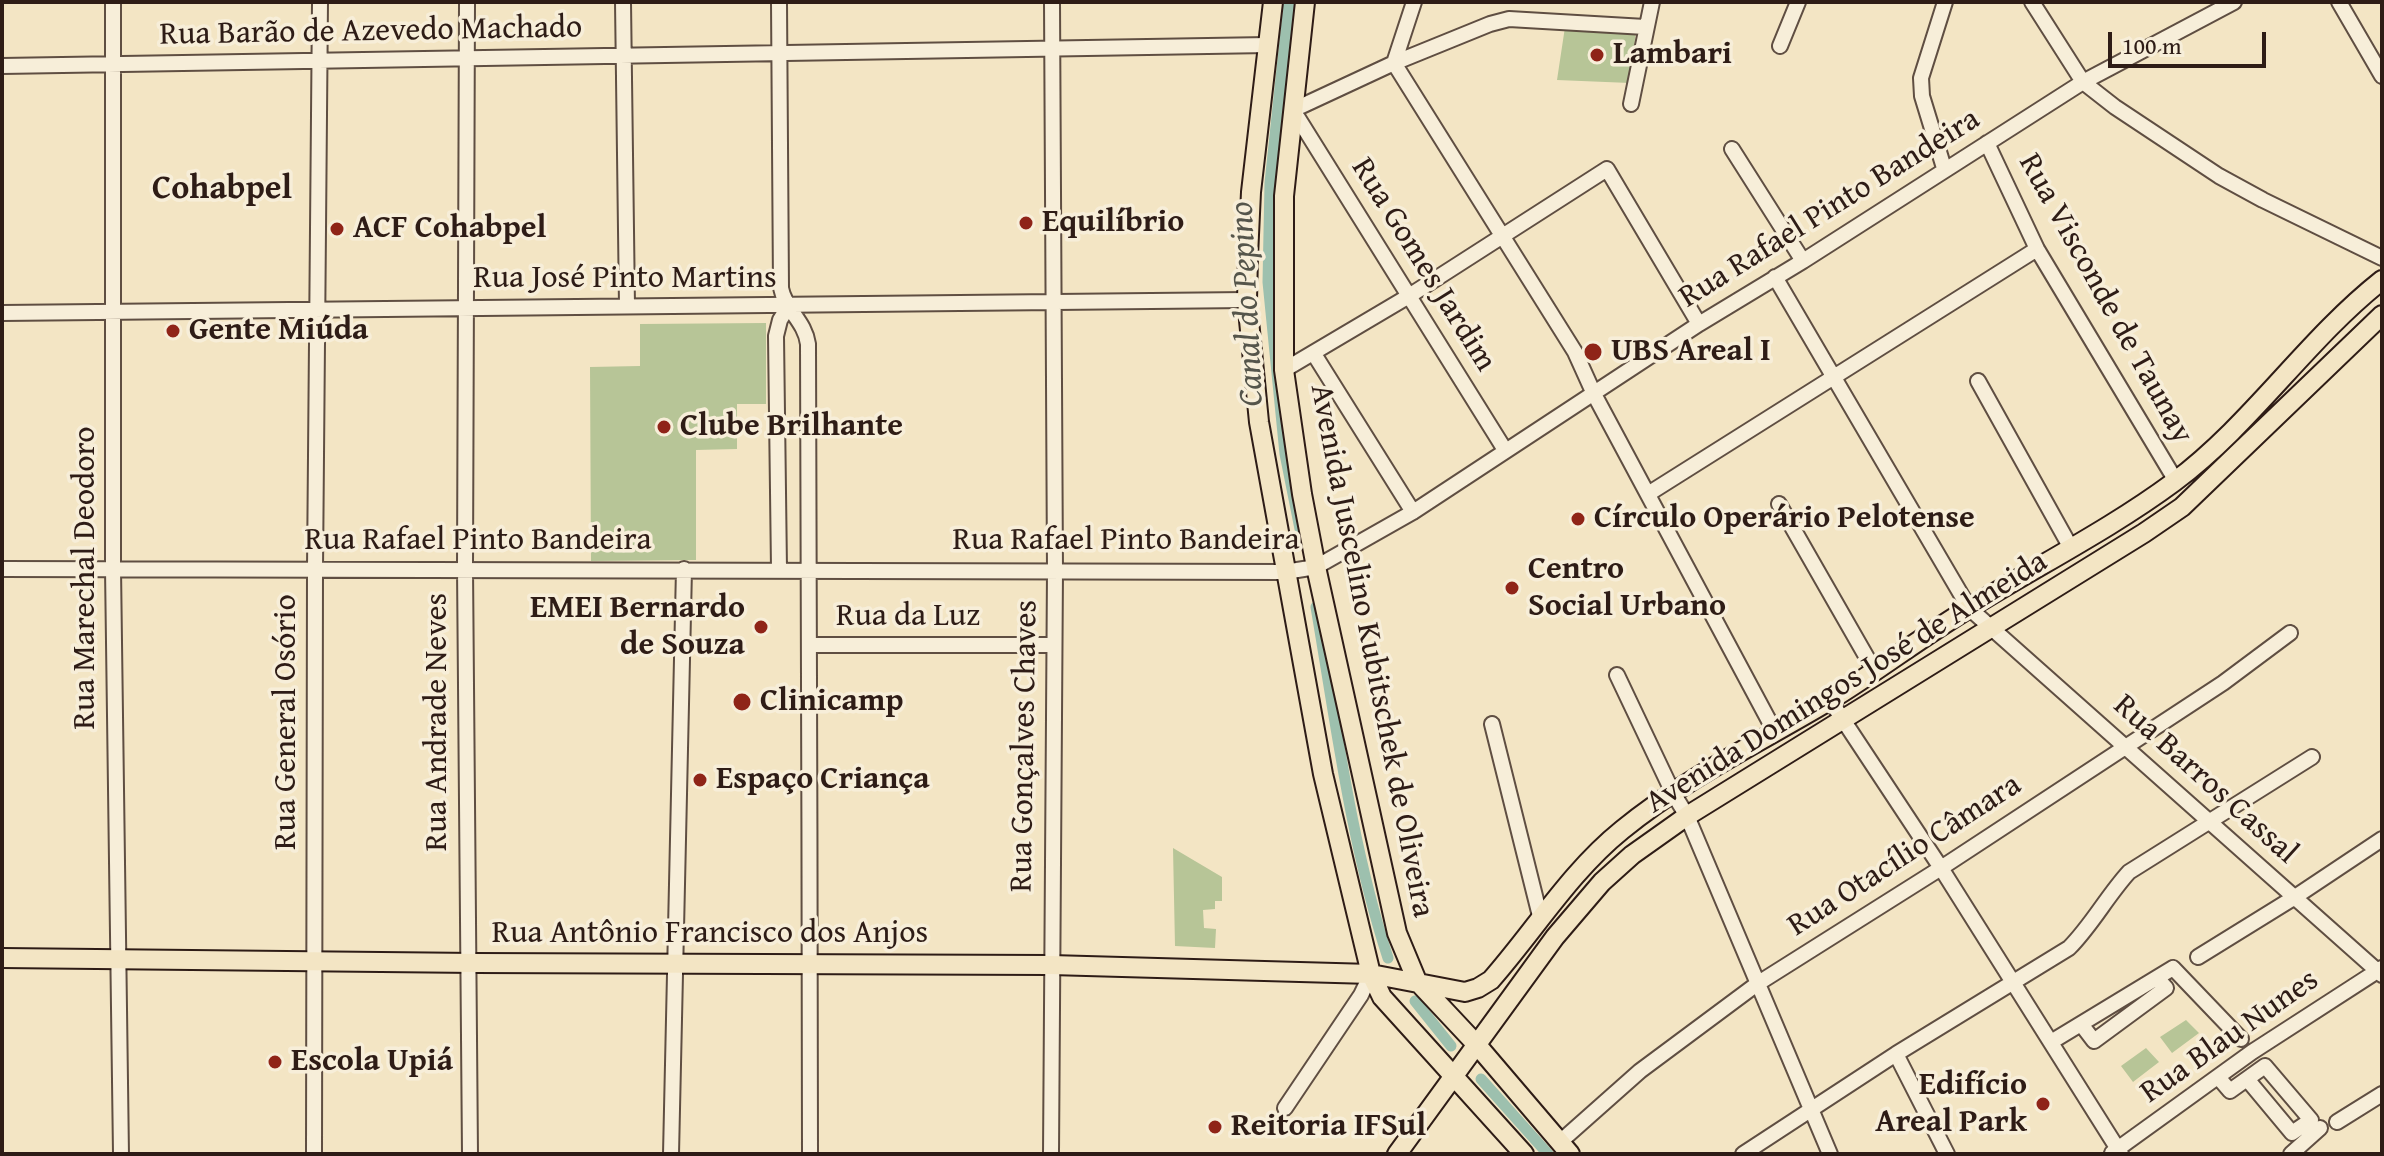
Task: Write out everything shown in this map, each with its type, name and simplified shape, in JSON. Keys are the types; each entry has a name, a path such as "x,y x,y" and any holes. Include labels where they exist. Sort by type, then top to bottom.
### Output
{"main road":[{"name":"Avenida Juscelino Kubitschek de Oliveira","path":"1273,2 1247,300 1259,422 1323,774 1371,974 1382,997 1524,1154"},
{"name":"Avenida Juscelino Kubitschek de Oliveira","path":"1305,2 1280,196 1284,370 1316,567 1397,933 1417,981 1477,1045 1565,1148"},
{"path":"1254,193 1280,196"},
{"name":"Avenida Domingos José de Almeida","path":"1417,981 1443,990 1465,992 1491,980 1577,873 1622,830 1673,793 1830,700 1969,608 2176,481 2382,280"},
{"name":"Avenida Domingos José de Almeida","path":"1397,1154 1555,937 1602,882 1632,855 1687,816 2182,507 2382,315"},
{"name":"Rua Antônio Francisco dos Anjos","path":"2,958 1051,965 1371,974 1417,981"}],"street":[{"name":"Rua Marechal Deodoro","path":"113,2 113,569 121,1154"},
{"name":"Rua General Osório","path":"314,1154 320,2"},
{"name":"Rua Andrade Neves","path":"467,2 465,568 470,1154"},
{"path":"623,2 627,306"},
{"path":"779,2 781,288 788,307 799,318 807,335 811,645 810,1154"},
{"name":"Rua Gonçalves Chaves","path":"1051,1154 1055,571 1052,2"},
{"path":"1394,63 1414,2"},
{"path":"1631,104 1652,2"},
{"path":"1780,46 1798,2"},
{"path":"1944,168 1922,96 1921,78 1945,2"},
{"path":"2032,2 2083,82 2115,107 2209,170 2382,258"},
{"name":"Rua Rafael Pinto Bandeira","path":"2,569 1285,572 1316,567 1413,512 1699,324 2083,82 2234,2"},
{"path":"2339,2 2382,76"},
{"path":"1293,110 1394,63 1509,19 1645,27"},
{"name":"Rua Barão de Azevedo Machado","path":"2,66 1268,45"},
{"path":"1394,63 1575,352 1594,394 1775,732"},
{"name":"Rua Gomes Jardim","path":"1293,110 1505,450"},
{"name":"Rua Visconde de Taunay","path":"1987,143 2037,249 2176,481"},
{"path":"1732,149 1803,261"},
{"path":"1284,370 1409,296 1607,169 1699,324"},
{"path":"1648,494 2037,249"},
{"name":"Rua Barros Cassal","path":"1775,277 1969,608 2380,971"},
{"name":"Rua José Pinto Martins","path":"2,313 1247,300"},
{"path":"779,569 776,336 780,320 788,307"},
{"path":"776,336 791,327 807,335"},
{"path":"1314,354 1413,512"},
{"path":"1978,381 2071,548"},
{"path":"1779,504 1874,670"},
{"path":"671,1154 684,569"},
{"name":"Rua Otacílio Câmara","path":"1565,1148 1640,1071 1757,984 1941,868 2250,665 2290,633"},
{"name":"Rua da Luz","path":"811,645 1053,645"},
{"path":"1617,675 1687,816 1830,1154"},
{"path":"1830,700 1941,868 2117,1152"},
{"path":"1492,724 1541,920"},
{"path":"1743,1154 1896,1054 2069,948 2129,872 2312,757"},
{"path":"2198,957 2382,839"},
{"path":"2051,1042 2173,968 2241,1039"},
{"name":"Rua Blau Nunes","path":"2117,1152 2218,1077 2380,971"},
{"path":"1285,1108 1361,995 1371,974"},
{"path":"2081,1024 2094,1041 2166,988 2157,978"},
{"path":"1896,1054 1947,1154"},
{"path":"2218,1077 2230,1091 2265,1066 2311,1120 2292,1133 2247,1079"},
{"path":"2337,1122 2382,1094"},
{"path":"2291,1154 2320,1128"}],"green space":[{"name":"Lambari","path":"1565,27 1636,30 1630,83 1557,80"},
{"name":"Clube Brilhante","path":"766,323 766,404 737,404 737,449 696,450 696,560 591,561 590,367 640,366 640,324"},
{"path":"1173,848 1222,877 1222,901 1215,901 1215,909 1203,910 1204,928 1216,929 1215,948 1175,946"},
{"path":"2186,1020 2199,1033 2172,1053 2160,1037"},
{"path":"2146,1048 2159,1062 2133,1082 2121,1066"}],"waterway":[{"name":"Canal do Pepino","path":"1289,2 1270,183 1268,282 1285,454 1301,534"},
{"name":"Canal do Pepino","path":"1316,607 1354,828 1388,958"},
{"name":"Canal do Pepino","path":"1415,1001 1451,1046"},
{"name":"Canal do Pepino","path":"1481,1079 1548,1154"}],"place":[{"name":"Lambari","path":"1597,55"},
{"name":"Equilíbrio","path":"1026,223"},
{"name":"ACF Cohabpel","path":"337,229"},
{"name":"Gente Miúda","path":"173,331"},
{"name":"UBS Areal I","path":"1593,352"},
{"name":"Clube Brilhante","path":"664,427"},
{"name":"Círculo Operário Pelotense","path":"1578,519"},
{"name":"Centro Social Urbano","path":"1512,588"},
{"name":"EMEI Bernardo de Souza","path":"761,627"},
{"name":"Clinicamp","path":"742,702"},
{"name":"Espaço Criança","path":"700,780"},
{"name":"Escola Upiá","path":"275,1062"},
{"name":"Edifício Areal Park","path":"2043,1104"},
{"name":"Reitoria IFSul","path":"1215,1127"}],"district":[{"name":"Cohabpel","path":"222,189"}]}
